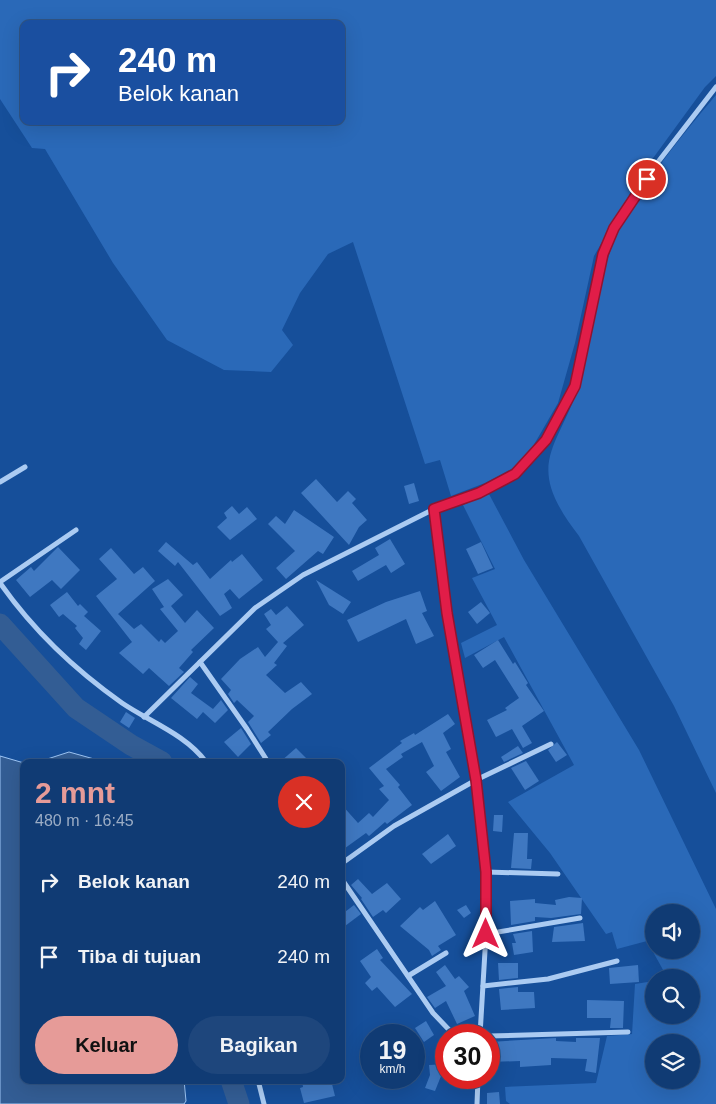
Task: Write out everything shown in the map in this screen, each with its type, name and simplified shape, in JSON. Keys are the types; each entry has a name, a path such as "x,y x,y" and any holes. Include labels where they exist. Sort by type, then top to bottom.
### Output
{"street":[{"path":"144,717 255,608 302,575 434,509 479,493 515,474 546,440 575,386 596,280 603,254 614,228 658,162 716,87"},
{"path":"0,482 25,467"},
{"path":"434,509 447,613 476,780 486,872 486,934 481,1024"},
{"path":"76,530 0,582 27,617 62,654 102,688 144,717 182,739 203,759"},
{"path":"200,662 266,759"},
{"path":"345,861 394,826 476,780 551,744"},
{"path":"486,872 558,874"},
{"path":"345,884 433,1013 444,1024"},
{"path":"486,934 580,918"},
{"path":"408,976 446,953"},
{"path":"483,986 548,979 617,961"},
{"path":"500,1036 628,1032"},
{"path":"259,1084 264,1104"},
{"path":"477,1104 478,1089"}],"shaded area":[{"path":"0,0 716,0 716,76 705,87 640,176 594,256 575,343 558,403 532,448 515,467 485,483 451,496 440,460 425,464 353,242 328,254 300,293 282,330 293,345 271,372 224,370 167,340 113,263 45,149 32,148 0,99"},
{"path":"716,95 716,793 674,706 579,536 562,511 552,490 548,472 550,456 582,377 597,296 617,234 655,171"},
{"path":"489,494 524,560 639,750 716,909 716,1104 510,1104 506,1101 505,1087 596,1083 607,1036 632,1034 635,984 645,982 645,1024 700,1024 700,969 663,969 657,959 700,959 700,904 645,904 645,942 617,949 612,932 606,934 550,853 508,802 574,765 504,637 465,658 461,643 497,625 472,578 495,569 463,505"},
{"path":"69,752 94,759 47,759"},
{"path":"0,756 20,762 20,1084 184,1084 186,1101 184,1104 0,1104"}],"building":[{"path":"316,479 337,502 348,491 356,499 352,503 367,520 359,527 349,545 301,493"},
{"path":"414,483 419,501 409,504 404,486"},
{"path":"232,506 239,514 247,507 257,519 230,540 217,527 227,518 224,513"},
{"path":"294,510 334,537 323,554 318,551 286,579 276,568 295,551 268,524 276,516 285,524"},
{"path":"390,539 405,564 391,573 386,565 358,581 352,571 379,555 375,548"},
{"path":"166,542 193,565 197,562 210,579 231,560 232,562 242,554 263,580 239,599 230,589 224,594 232,608 220,616 178,562 175,566 158,551"},
{"path":"481,542 493,568 478,574 466,549"},
{"path":"58,547 80,570 61,589 52,580 30,597 16,580 31,567 34,571"},
{"path":"111,548 134,574 143,567 155,581 118,614 134,629 141,624 159,642 161,639 165,643 178,631 160,609 164,607 152,589 168,579 183,595 171,606 185,623 197,610 214,628 191,650 193,652 179,668 184,672 169,686 149,668 143,674 119,653 132,642 96,596 117,579 99,559"},
{"path":"316,580 351,602 343,614 329,605"},
{"path":"420,591 427,611 422,613 434,636 416,644 406,619 358,642 347,620 386,602"},
{"path":"67,592 78,606 80,604 88,612 84,616 101,631 86,650 79,644 83,638 75,628 77,626 63,614 59,617 50,605"},
{"path":"481,602 490,613 477,624 468,612"},
{"path":"287,606 304,625 283,643 287,646 274,663 277,665 266,675 285,693 301,682 312,694 292,709 268,732 271,735 261,743 248,722 254,716 237,700 234,703 228,694 231,690 221,679 240,659 258,647 265,657 278,642 266,629 271,625 264,614 271,609 276,615"},
{"path":"498,640 513,664 515,662 528,683 526,685 544,711 522,726 532,743 523,748 512,729 496,737 487,720 507,710 505,708 519,698 495,660 483,668 474,655"},
{"path":"190,677 198,684 191,693 213,709 221,700 228,710 215,723 203,712 197,719 171,698"},
{"path":"126,712 135,718 129,728 120,722"},
{"path":"448,714 455,724 443,733 451,749 446,752 460,777 441,791 426,772 434,766 422,742 401,754 403,757 386,769 400,785 398,787 412,805 387,824 385,822 369,836 366,833 345,848 345,808 358,823 369,813 373,817 389,800 379,789 384,786 369,768 402,743 400,741 414,733 415,735"},
{"path":"241,728 251,744 238,757 224,742"},
{"path":"557,742 567,755 556,762 548,750"},
{"path":"518,746 523,753 504,762 501,757"},
{"path":"296,748 307,759 283,759"},
{"path":"526,761 539,781 525,790 511,768"},
{"path":"494,815 503,815 502,832 493,831"},
{"path":"514,833 528,833 527,859 532,859 531,869 511,868"},
{"path":"448,834 456,846 431,864 422,854"},
{"path":"358,879 372,894 387,883 401,899 386,913 383,910 373,917 362,898 351,885"},
{"path":"569,897 582,898 581,914 551,918 535,917 535,921 511,925 510,901 535,899 535,903 556,905 555,900"},
{"path":"435,901 456,935 438,946 441,950 432,956 429,950 400,926 420,907 423,910"},
{"path":"354,905 361,914 345,926 345,912"},
{"path":"466,905 471,913 464,918 457,910"},
{"path":"583,923 585,941 552,942 554,927"},
{"path":"532,931 533,952 514,955 512,943 516,943 513,934"},
{"path":"377,949 383,958 380,960 412,994 395,1007 377,987 372,991 365,983 371,977 360,961"},
{"path":"498,963 518,963 518,978 499,980"},
{"path":"445,965 455,979 459,976 469,987 464,991 475,1016 457,1024 446,1001 435,1008 427,997 446,986 436,972"},
{"path":"638,965 639,982 610,984 609,968"},
{"path":"518,987 518,992 534,992 535,1008 501,1010 499,989"},
{"path":"587,1000 624,1001 623,1028 610,1028 611,1018 587,1018"},
{"path":"426,1021 434,1035 425,1041 425,1024 421,1024"},
{"path":"556,1038 556,1041 576,1042 576,1038 600,1038 596,1073 585,1071 587,1059 551,1058 551,1065 520,1067 520,1061 500,1062 500,1041"},
{"path":"429,1065 435,1065 435,1091 425,1088 430,1075"},
{"path":"303,1084 332,1084 335,1096 304,1103 300,1088 303,1087"},
{"path":"499,1092 500,1104 487,1104 487,1093"}],"waterway":[{"path":"0,624 76,708 131,745 157,759"},
{"path":"232,1084 239,1104"}],"route":[{"path":"486,934 486,872 476,780 447,613 434,509 479,493 515,474 546,440 575,386 603,254 614,228 647,179"}]}
